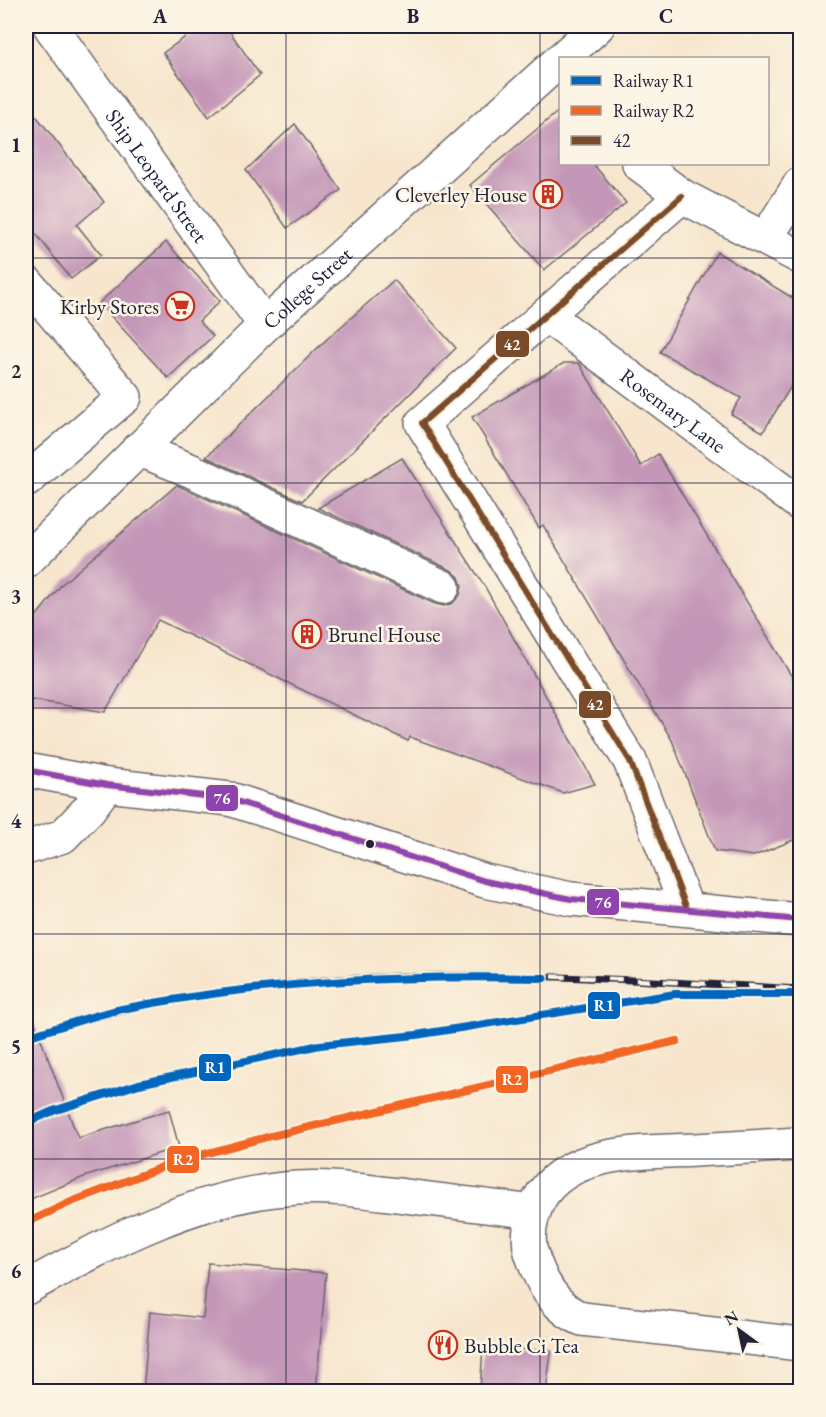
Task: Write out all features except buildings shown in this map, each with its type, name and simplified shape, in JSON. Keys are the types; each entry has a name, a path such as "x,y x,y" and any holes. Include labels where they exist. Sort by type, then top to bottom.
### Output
{"street":[{"name":"Ship Leopard Street","path":"50,26 265,325"},
{"name":"College Street","path":"568,57 588,28"},
{"name":"College Street","path":"26,561 265,325 553,80"},
{"path":"640,165 681,196 801,258"},
{"path":"766,238 801,184"},
{"path":"681,196 422,423 630,761 687,909"},
{"path":"26,282 125,397 27,480 26,478"},
{"name":"Rosemary Lane","path":"546,315 801,504"},
{"path":"138,449 192,471 443,587"},
{"path":"26,770 107,785 230,799 485,881 560,897 801,920"},
{"path":"26,848 63,836 89,809 107,785"},
{"path":"26,873 60,852 63,836"},
{"path":"801,1144 630,1153 575,1167 544,1190 534,1212 529,1236 534,1261 552,1297 572,1315 590,1321 801,1344"},
{"path":"26,1288 95,1250 152,1224 212,1204 266,1191 329,1187 534,1212"}],"pier":[{"path":"134,994 189,1186 26,1250 26,1017"}],"railway":[{"path":"26,1037 128,1010 206,994 303,982 374,977 445,975 588,978 800,989"}],"rail line":[{"name":"R1","path":"26,1037 122,1009 227,992 385,979 544,978"},
{"name":"R1","path":"26,1123 53,1111 139,1084 320,1045 416,1035 675,994 800,994"},
{"name":"R2","path":"26,1223 71,1202 178,1161 267,1137 677,1041"}],"transit line":[{"name":"42","path":"682,196 422,423 630,761 687,909"},
{"name":"76","path":"26,770 107,785 230,799 485,881 571,899 800,920"}],"place":[{"name":"Cleverley House","path":"548,194"},
{"name":"Kirby Stores","path":"180,306"},
{"name":"Brunel House","path":"307,634"},
{"name":"Bubble Ci Tea","path":"443,1345"}]}
